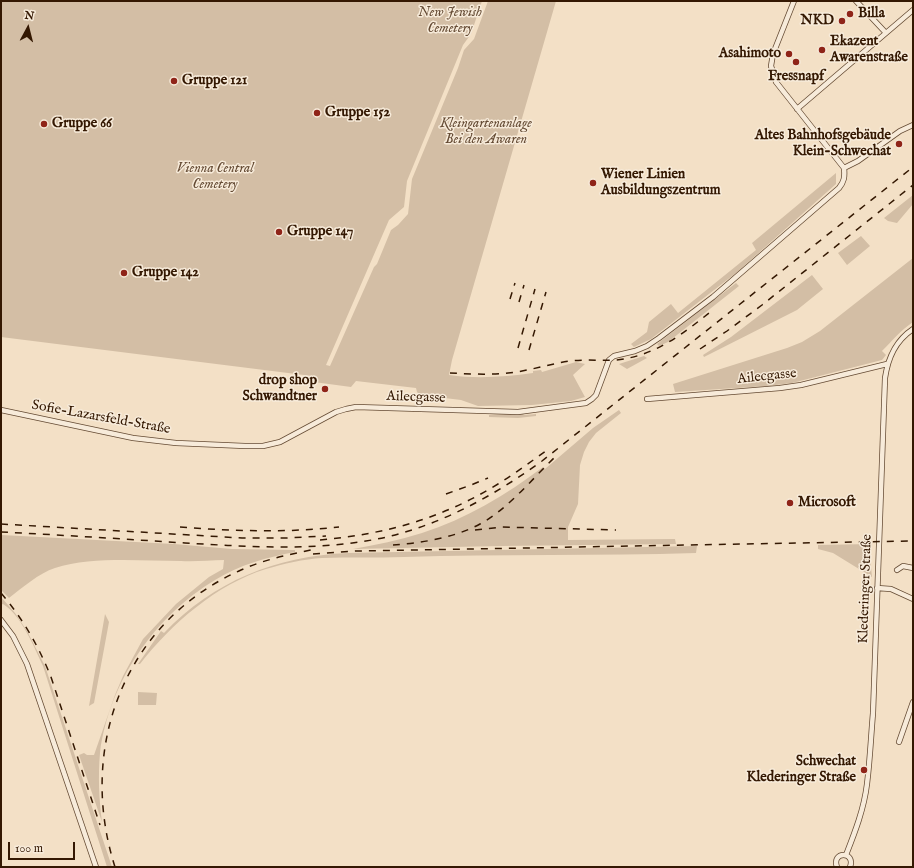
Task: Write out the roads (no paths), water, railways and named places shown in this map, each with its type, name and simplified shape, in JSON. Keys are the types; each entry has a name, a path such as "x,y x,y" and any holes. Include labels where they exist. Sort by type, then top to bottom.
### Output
{"street":[{"path":"794,1 773,54 771,66 776,82 844,168 858,161 900,131 913,125"},
{"path":"856,1 886,33"},
{"path":"797,109 913,10"},
{"name":"Ailecgasse","path":"245,446 264,446 280,442 336,412 356,407 518,412 586,404 592,399 600,386 609,360 614,356 635,351 647,346 713,297 839,188 844,182 844,168"},
{"name":"Klederinger Straße","path":"836,867 835,862 838,857 846,855 857,825 867,784 873,713 885,378 887,364 891,353 897,344 913,329"},
{"name":"Ailecgasse","path":"647,399 801,385 887,364"},
{"name":"Sofie-Lazarsfeld-Straße","path":"1,410 133,438 176,443 245,446"},
{"path":"897,570 903,566 913,568"},
{"path":"877,588 891,589 913,599"},
{"path":"1,620 13,636 27,664 96,867"},
{"path":"899,742 913,702"},
{"path":"846,855 850,859 852,867"}],"railway":[{"path":"1,532 211,545 289,547 366,541 411,530 451,515 488,496 542,461 913,167"},
{"path":"700,349 762,305 913,185"},
{"path":"510,299 515,283"},
{"path":"519,302 524,285"},
{"path":"518,348 535,289"},
{"path":"529,350 546,292"},
{"path":"450,373 501,374 524,371 570,361 616,360 630,358 644,354 669,342 692,327 714,309"},
{"path":"320,540 368,534 434,516 455,507 498,484 550,448"},
{"path":"393,545 437,539 459,533 480,524 510,502 556,456"},
{"path":"446,494 488,478"},
{"path":"1,524 242,538 326,536"},
{"path":"180,527 260,531 339,527"},
{"path":"475,530 502,527 616,530"},
{"path":"313,554 356,551 913,541"},
{"path":"115,867 105,822 102,778 107,734 120,693 140,655 167,622 200,593 249,566 275,558 311,550"},
{"path":"1,593 23,623 46,665 100,825"}],"place":[{"name":"Billa","path":"850,14"},
{"name":"NKD","path":"842,21"},
{"name":"Ekazent Awarenstraße","path":"822,50"},
{"name":"Asahimoto","path":"789,54"},
{"name":"Fressnapf","path":"796,62"},
{"name":"Gruppe 121","path":"174,81"},
{"name":"Gruppe 152","path":"317,113"},
{"name":"Gruppe 66","path":"44,124"},
{"name":"Altes Bahnhofsgebäude Klein-Schwechat","path":"899,144"},
{"name":"Wiener Linien Ausbildungszentrum","path":"593,183"},
{"name":"Gruppe 147","path":"279,232"},
{"name":"Gruppe 142","path":"124,273"},
{"name":"drop shop Schwandtner","path":"325,389"},
{"name":"Microsoft","path":"790,503"},
{"name":"Schwechat Klederinger Straße","path":"864,770"}],"park label":[{"name":"New Jewish Cemetery","path":"450,22"},
{"name":"Kleingartenanlage Bei den Awaren","path":"486,132"},
{"name":"Vienna Central Cemetery","path":"215,178"}]}
